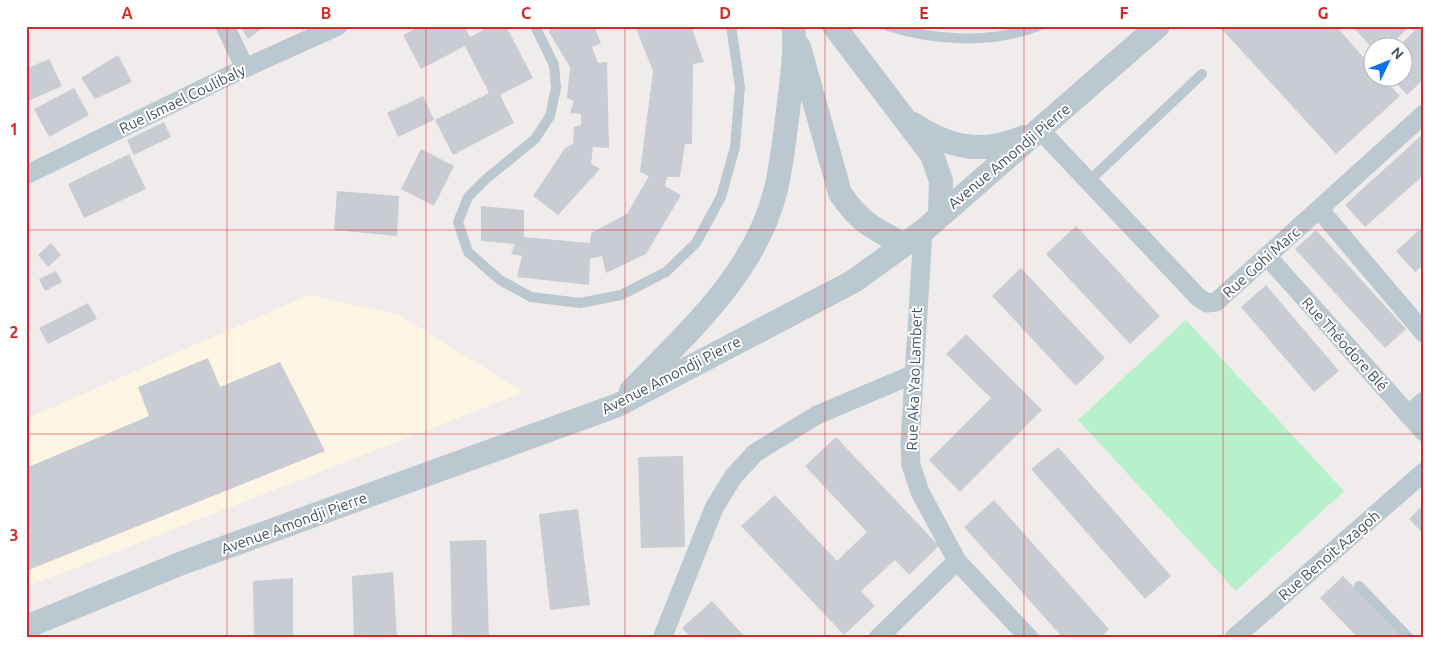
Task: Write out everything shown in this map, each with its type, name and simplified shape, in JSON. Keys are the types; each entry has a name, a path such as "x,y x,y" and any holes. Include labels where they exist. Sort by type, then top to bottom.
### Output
{"street":[{"path":"225,26 245,68"},
{"name":"Rue Ismael Coulibaly","path":"26,176 245,68 338,26"},
{"path":"834,26 932,155 942,182 940,214"},
{"name":"Avenue Amondji Pierre","path":"26,627 182,563 618,405 854,281 923,231 940,214 1040,130 1158,26"},
{"path":"793,28 840,193 854,213 871,227 903,244"},
{"path":"618,405 733,281 757,241 776,190 784,147 793,28"},
{"name":"Rue Gohi Marc","path":"1040,130 1198,297 1207,303 1216,302 1424,114"},
{"path":"901,116 935,138 968,146 986,148 1009,144 1040,130"},
{"path":"1319,209 1424,333"},
{"name":"Rue Aka Yao Lambert","path":"923,231 910,442 911,464 920,492 957,560 1029,638"},
{"name":"Rue Théodore Blé","path":"1267,256 1424,432"},
{"path":"663,636 714,508 733,478 755,454 816,415 914,374"},
{"path":"1408,415 1424,401"},
{"name":"Rue Benoit Azagoh","path":"1234,638 1424,472"},
{"path":"878,638 957,560"}],"lane":[{"path":"535,26 554,65 556,88 550,116 535,139 486,179 468,197 458,222 468,252 500,280 531,297 580,303 621,295 666,272 696,243 721,197 735,147 740,87 731,26"},
{"path":"888,26 917,35 968,38 1021,33 1038,26"},
{"path":"1088,182 1202,74"},
{"path":"1359,586 1409,638"}],"shaded area":[{"path":"309,295 399,315 524,392 26,587 26,419"}],"green space":[{"path":"1186,320 1344,491 1236,591 1078,420"}],"building":[{"path":"240,26 265,26 248,39"},
{"path":"421,26 464,26 470,37 491,26 506,26 533,78 500,95 514,123 453,155 435,120 489,93 465,46 421,69 403,35"},
{"path":"552,26 594,26 601,43 592,47 598,63 607,62 609,148 593,147 591,164 600,169 558,215 533,196 565,148 573,144 574,127 581,125 581,114 570,113 574,101 567,98 570,67 549,32"},
{"path":"635,26 682,26 683,28 691,26 704,62 693,64 692,144 685,144 680,177 667,177 665,186 681,195 646,254 606,273 602,256 590,259 589,285 517,277 522,256 511,254 515,244 481,241 481,206 524,210 524,237 590,243 591,233 627,214 649,176 640,172 653,71"},
{"path":"1219,26 1336,26 1362,56 1362,88 1392,88 1400,96 1336,154"},
{"path":"1352,26 1410,26 1397,38 1363,38"},
{"path":"1419,26 1424,26 1424,79 1407,95 1400,88 1412,88 1412,38 1407,38"},
{"path":"118,55 132,82 95,99 81,78"},
{"path":"49,59 62,86 26,102 26,69"},
{"path":"74,88 89,115 49,137 34,109"},
{"path":"423,96 434,120 398,137 387,113"},
{"path":"164,122 171,137 134,155 127,140"},
{"path":"1424,133 1424,175 1365,227 1345,205"},
{"path":"421,149 454,166 434,206 401,189"},
{"path":"129,154 146,189 84,218 68,184"},
{"path":"337,191 399,196 397,236 334,230"},
{"path":"1076,226 1160,316 1130,344 1046,254"},
{"path":"1424,226 1424,265 1415,272 1396,251"},
{"path":"1316,230 1406,329 1385,348 1295,249"},
{"path":"51,243 61,255 48,267 38,255"},
{"path":"1021,268 1105,358 1076,386 992,296"},
{"path":"56,271 62,282 45,291 39,279"},
{"path":"1266,285 1339,371 1314,392 1241,307"},
{"path":"88,303 97,319 48,344 39,328"},
{"path":"966,334 1042,410 960,492 929,460 991,398 946,354"},
{"path":"208,358 220,387 280,362 325,451 26,571 26,468 149,416 138,387"},
{"path":"836,437 939,546 909,575 895,560 861,591 875,606 844,635 741,526 775,495 837,561 867,532 805,466"},
{"path":"1058,447 1171,576 1145,599 1031,469"},
{"path":"683,456 685,547 641,548 638,457"},
{"path":"994,500 1109,629 1100,638 1063,638 964,527"},
{"path":"1424,504 1424,534 1409,519"},
{"path":"578,509 590,605 550,610 539,514"},
{"path":"486,540 489,638 452,638 450,541"},
{"path":"393,572 397,638 354,638 352,576"},
{"path":"1343,576 1403,638 1358,638 1320,598"},
{"path":"293,578 293,638 254,638 253,581"},
{"path":"712,601 746,638 691,638 682,628"}]}
